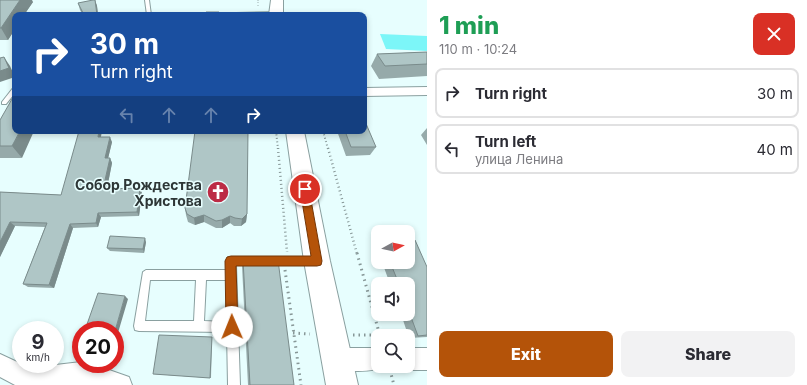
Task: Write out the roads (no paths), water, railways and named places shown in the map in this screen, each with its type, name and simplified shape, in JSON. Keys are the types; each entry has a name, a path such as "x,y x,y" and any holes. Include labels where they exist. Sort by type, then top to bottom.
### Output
{"main road":[{"path":"296,134 317,261 340,372"}],"street":[{"path":"367,92 427,91"},
{"path":"415,359 427,359"},
{"path":"340,372 371,361"},
{"path":"0,365 29,380 85,373 121,385"}],"lane":[{"path":"147,0 149,12"},
{"path":"236,12 276,9"},
{"path":"2,103 12,92"},
{"path":"234,385 231,261 317,261"},
{"path":"231,275 146,274 139,326 232,327"},
{"path":"199,327 201,275"}],"place":[{"name":"Собор Рождества Христова","path":"218,192"}]}
